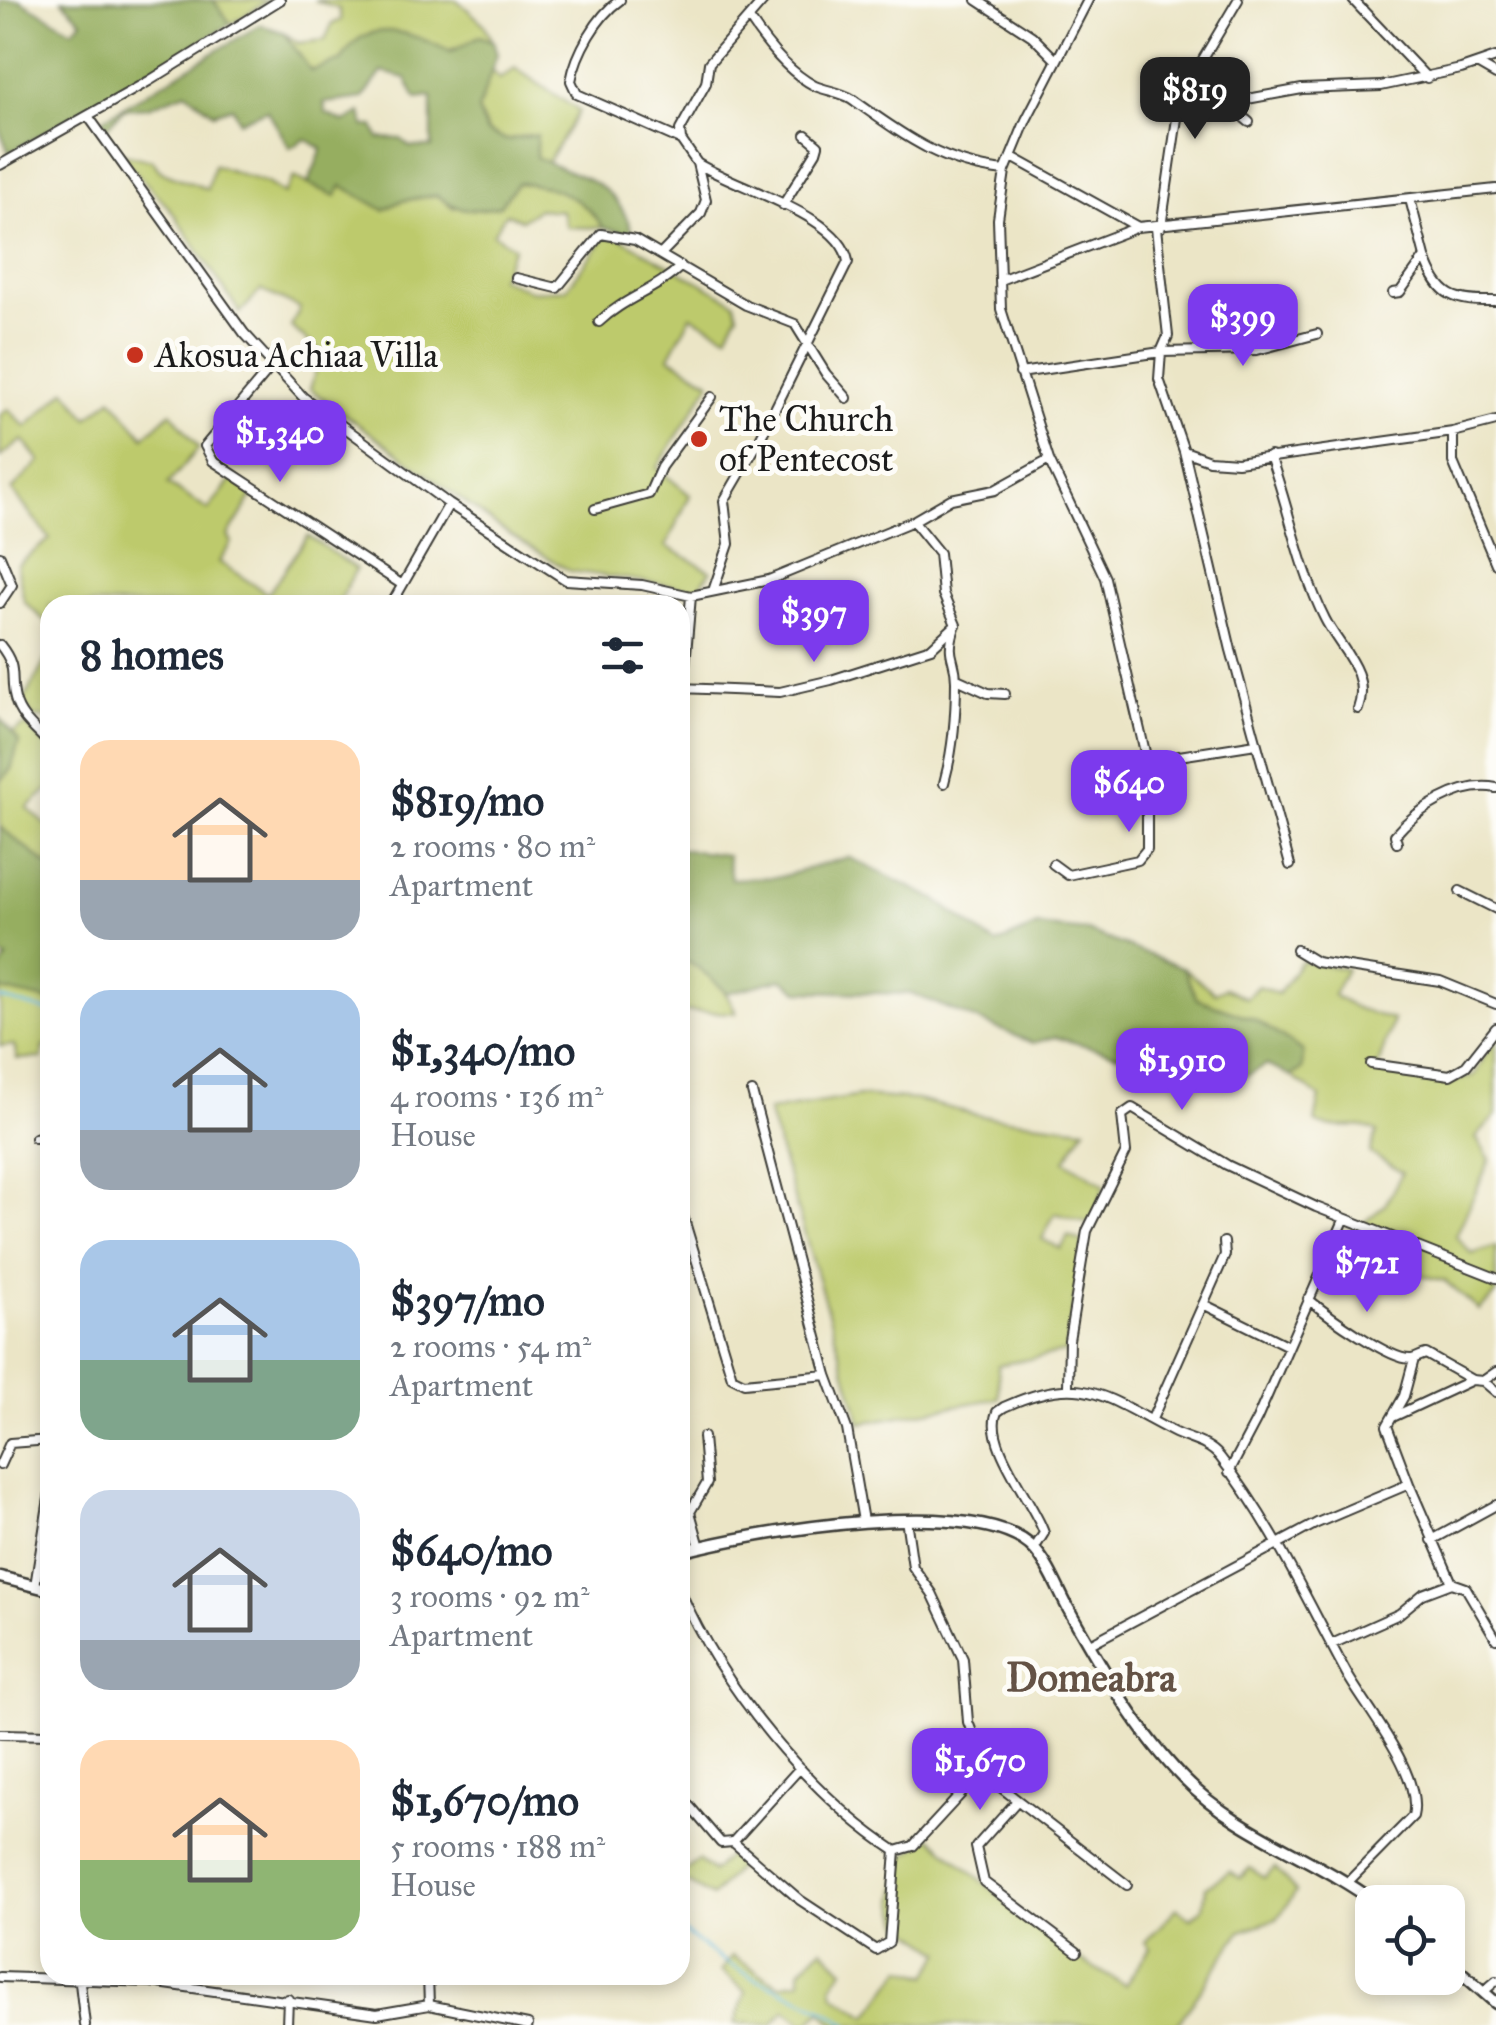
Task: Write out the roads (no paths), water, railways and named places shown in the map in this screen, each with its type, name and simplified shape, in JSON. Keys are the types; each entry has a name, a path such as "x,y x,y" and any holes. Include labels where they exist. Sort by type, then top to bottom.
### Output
{"street":[{"path":"0,165 280,0"},
{"path":"661,254 701,213 706,200 697,163 681,140 680,130 706,83 710,63 764,0"},
{"path":"977,0 1032,36 1055,59"},
{"path":"1053,864 1068,875 1138,860 1147,849 1148,761 1105,578 1049,460 1001,309 998,218 1004,171 1055,59 1088,0"},
{"path":"1238,0 1180,98 1158,228 1168,336 1160,352 1159,379 1184,451 1290,865"},
{"path":"1353,0 1427,78"},
{"path":"614,2 573,72 577,94 681,140"},
{"path":"750,20 768,48 814,85 848,96 882,123 962,167 1004,171"},
{"path":"1180,98 1224,102 1302,89 1348,89 1427,78 1496,57"},
{"path":"1476,64 1496,75"},
{"path":"1224,102 1249,122"},
{"path":"88,116 272,366 303,397 449,504 566,580 642,585 687,595"},
{"path":"783,205 816,152 818,145 806,135"},
{"path":"1012,157 1138,227"},
{"path":"697,163 836,235 848,262 724,501 729,544 713,590"},
{"path":"1000,280 1138,227 1158,228 1496,189"},
{"path":"1410,199 1425,257 1438,287 1456,297 1496,301"},
{"path":"516,278 562,286 596,239 609,233 661,254 746,305 796,324 826,374 847,398"},
{"path":"1392,293 1400,292 1425,257"},
{"path":"599,322 622,303 652,291 681,266"},
{"path":"1020,373 1160,352 1257,350 1317,334"},
{"path":"272,366 206,446 213,460 401,584"},
{"path":"595,509 650,494 661,466 712,397"},
{"path":"1184,451 1210,460 1270,456 1453,432 1496,421"},
{"path":"1453,432 1453,462 1496,564"},
{"path":"1270,456 1294,522 1303,565 1324,618 1358,672 1363,695 1358,710"},
{"path":"690,605 691,596 806,568 914,521 951,499 995,490 1049,460"},
{"path":"396,595 449,504"},
{"path":"914,521 939,553 944,594 956,624 948,648 956,679 954,727 944,782"},
{"path":"0,556 12,585 0,603"},
{"path":"690,688 780,692 832,680 931,648 956,624"},
{"path":"0,646 16,676 13,694 22,716 40,735"},
{"path":"956,679 988,693 1005,694"},
{"path":"1148,761 1256,744"},
{"path":"1397,843 1395,835 1425,808 1458,792 1495,784"},
{"path":"1460,891 1496,909"},
{"path":"1296,950 1316,962 1440,981 1496,1004"},
{"path":"1371,1064 1450,1076 1466,1066 1496,1028"},
{"path":"752,1092 827,1375 847,1429 863,1521"},
{"path":"1068,1386 1069,1340 1087,1231 1126,1152 1121,1125 1126,1111 1139,1110 1227,1166 1344,1220 1496,1278"},
{"path":"35,1138 40,1137"},
{"path":"1229,1472 1344,1220"},
{"path":"690,1239 732,1377 744,1384 827,1375"},
{"path":"1152,1419 1224,1255 1224,1242"},
{"path":"1308,1299 1338,1322 1414,1359"},
{"path":"1204,1304 1288,1346"},
{"path":"1452,1583 1387,1426 1414,1359 1426,1354 1472,1380 1483,1381 1496,1392"},
{"path":"1483,1381 1496,1372"},
{"path":"1393,1416 1472,1380"},
{"path":"1034,1549 1044,1533 1022,1494 994,1418 1012,1404 1068,1386 1119,1400 1218,1454 1277,1546 1392,1743 1415,1811 1348,1882"},
{"path":"700,1546 690,1512 708,1483 703,1438"},
{"path":"0,1464 10,1444 40,1441"},
{"path":"1090,1644 1317,1524 1408,1484"},
{"path":"1432,1540 1496,1506"},
{"path":"906,1519 913,1567 932,1593 963,1660 968,1722 984,1769 1016,1802 1127,1885"},
{"path":"690,1549 863,1521 906,1519 1001,1528 1034,1549 1154,1744 1204,1798 1240,1824 1355,1887"},
{"path":"36,1586 40,1559"},
{"path":"0,1577 40,1587"},
{"path":"1332,1644 1399,1614 1423,1594 1452,1583 1466,1588 1496,1639"},
{"path":"690,1607 746,1703 800,1768 869,1832 896,1851"},
{"path":"0,1734 40,1735"},
{"path":"690,1809 721,1843 732,1842 800,1768"},
{"path":"896,1851 913,1846 984,1769"},
{"path":"1016,1802 976,1847 984,1882 1077,1952"},
{"path":"732,1842 800,1900 876,1950 889,1942 896,1851"},
{"path":"0,1977 40,1980"},
{"path":"1465,1977 1496,2003"},
{"path":"1483,1992 1496,1982"},
{"path":"80,1985 85,2025"},
{"path":"195,1985 377,2014 429,2006 528,2025"},
{"path":"428,1985 429,2006"},
{"path":"287,2025 288,1998"}],"waterway":[{"path":"0,998 40,1009"},
{"path":"690,1937 732,1966 848,2025"}],"place":[{"name":"Akosua Achiaa Villa","path":"135,355"},
{"name":"The Church of Pentecost","path":"699,439"}],"district":[{"name":"Domeabra","path":"1091,1677"}]}
